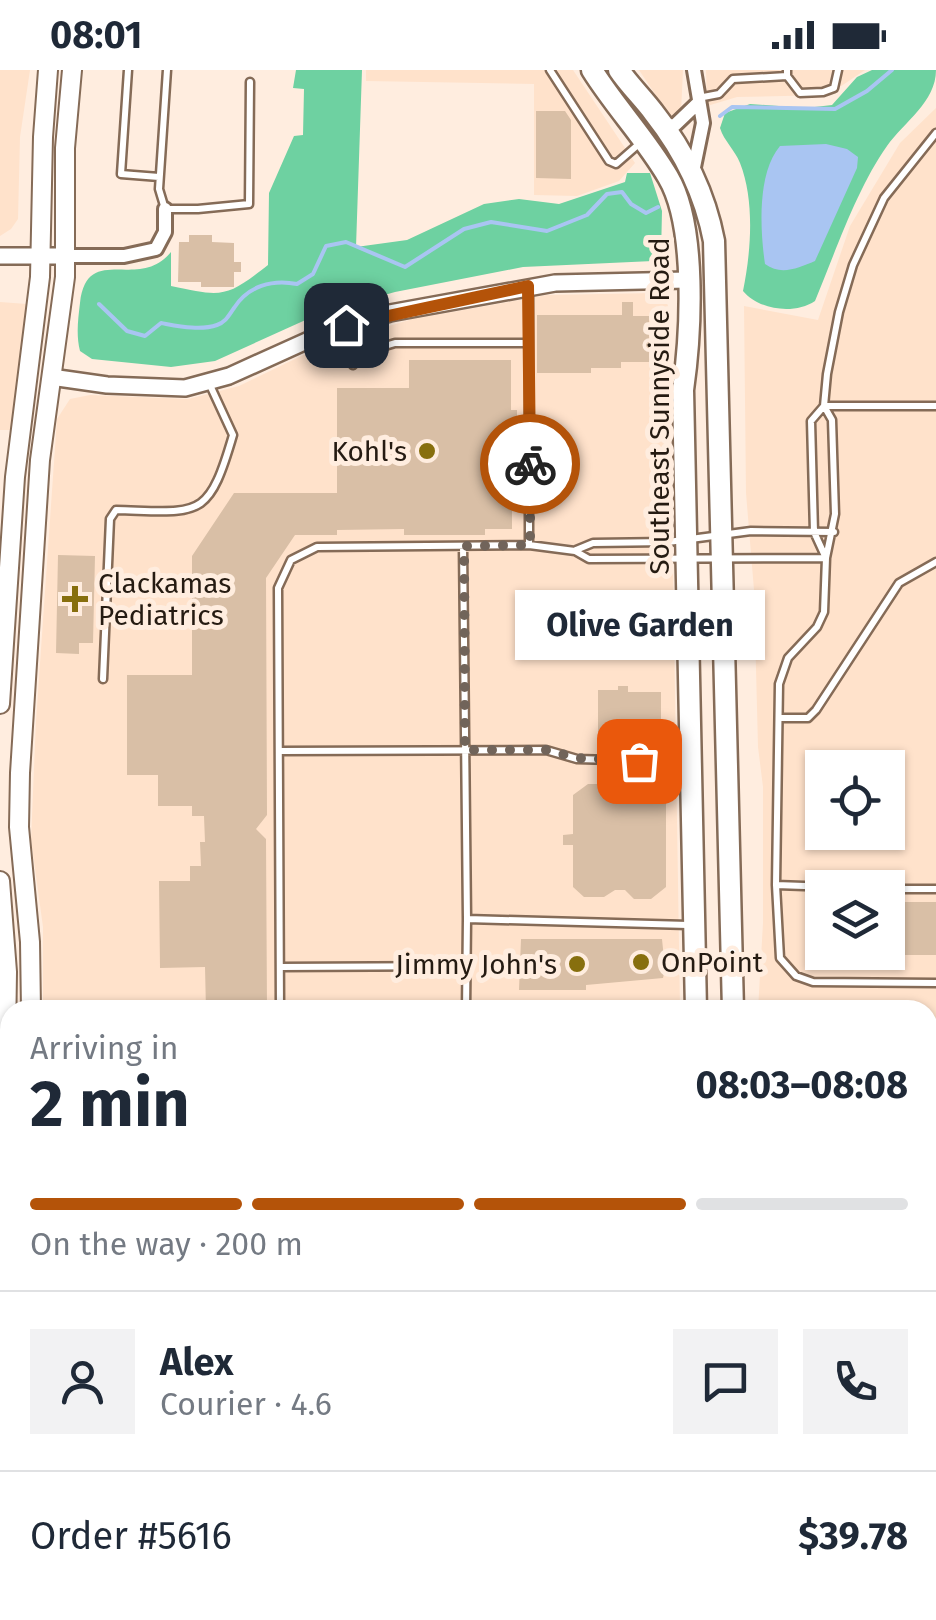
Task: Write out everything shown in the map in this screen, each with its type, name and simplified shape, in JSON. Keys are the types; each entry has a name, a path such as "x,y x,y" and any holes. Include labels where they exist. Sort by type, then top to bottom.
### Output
{"main road":[{"path":"0,704 15,476 42,256 42,137 48,70"},
{"path":"31,1000 19,788 37,498 61,317 65,148 72,70"},
{"name":"Southeast Sunnyside Road","path":"592,70 669,178 682,207 687,238 689,350 683,390 696,1000"},
{"name":"Southeast Sunnyside Road","path":"619,70 664,126 693,174 710,220 716,260 732,1000"},
{"path":"0,881 4,1000"}],"street":[{"path":"693,174 703,123 694,70"},
{"path":"664,126 675,125 697,101"},
{"path":"0,256 124,256 156,249 164,232 165,209"},
{"path":"51,377 158,389 209,383 304,340 369,318 528,286 687,280"}],"lane":[{"path":"128,70 121,174 159,178"},
{"path":"167,70 158,189 165,209 249,204 250,82"},
{"path":"550,70 609,161 621,161 643,140"},
{"path":"697,101 719,94 733,80 787,73 800,93 823,92 834,88 838,70"},
{"path":"826,558 814,532 810,421 824,406 836,324 860,249 884,198 936,133"},
{"path":"528,286 530,545"},
{"path":"353,365 362,353 395,344 530,343"},
{"path":"102,679 110,519 116,510 190,511 205,503 223,470 234,434 209,383"},
{"path":"824,406 936,406"},
{"path":"824,406 832,420 834,532 826,558 824,612 817,627 782,668 778,718 776,885 780,958 796,976 813,982 936,983"},
{"path":"280,1000 278,588 291,560 317,547 530,545 575,551 589,560 686,549 722,535 834,532"},
{"path":"575,551 593,543 686,549 723,558 826,558"},
{"path":"464,546 466,1000"},
{"path":"778,718 808,718 883,602 899,583 936,562"},
{"path":"280,751 546,750 577,758 691,762"},
{"path":"776,885 805,886"},
{"path":"905,889 936,889"},
{"path":"466,920 694,925"},
{"path":"280,967 466,966"}],"shaded area":[{"path":"0,70 30,70 20,137 18,219 0,236"},
{"path":"366,70 573,70 635,163 619,181 577,196 534,195 534,84 366,81"},
{"path":"639,70 683,70 681,112 672,116 667,112"},
{"path":"706,70 865,70 828,95 737,97 707,106"},
{"path":"936,108 936,1000 759,1000 763,787 746,493 744,306 818,320 850,226 900,143"},
{"path":"655,293 665,297 669,309 680,1000 43,1000 43,927 31,840 36,721 57,419 70,399 90,395 188,399 239,386 326,344 413,319 547,295"},
{"path":"0,302 27,304 28,320 11,430 0,430"}],"green space":[{"path":"296,70 362,70 356,247 407,240 484,204 519,199 559,204 625,182 627,173 650,173 662,211 661,255 653,261 523,267 395,292 321,313 215,361 171,367 92,359 80,351 80,303 85,285 93,275 144,268 171,252 171,286 213,293 233,289 268,265 269,193 294,136 303,135 304,89 293,88"},
{"path":"872,70 936,70 925,102 887,146 866,181 815,301 787,309 758,303 743,291 750,210 740,163 720,128 725,113 750,104 806,108 832,105 857,77"}],"water":[{"path":"826,144 847,149 858,157 857,168 815,261 790,270 771,268 765,264 761,219 764,186 773,157 780,146"}],"building":[{"path":"536,111 565,111 571,120 571,179 536,178"},
{"path":"189,235 212,235 212,242 234,243 234,262 241,262 241,272 234,272 234,287 178,282 179,242 189,242"},
{"path":"622,302 633,302 633,316 649,316 649,362 621,362 621,368 591,368 591,373 537,373 537,315 622,315"},
{"path":"409,360 511,360 511,410 517,410 517,492 512,492 512,529 485,529 485,535 404,535 404,529 295,535 266,578 267,815 256,829 266,839 267,1000 206,1000 205,967 160,968 159,881 190,881 190,866 201,866 204,816 192,816 192,806 158,806 158,775 127,775 127,675 192,675 192,556 234,493 337,493 337,388 409,388"},
{"name":"Clackamas Pediatrics","path":"58,555 95,556 93,643 79,643 79,654 56,653"},
{"path":"618,686 628,686 628,692 661,692 661,741 598,741 598,690 618,690"},
{"path":"588,784 607,784 615,794 626,794 634,785 651,785 666,803 666,887 651,899 634,899 625,890 615,890 604,897 584,897 573,887 573,845 563,845 563,835 573,834 573,795"},
{"path":"905,902 936,902 936,955 905,955"},
{"path":"521,939 662,939 663,978 586,985 586,990 519,990"}],"waterway":[{"path":"720,116 732,107 835,109 867,91 892,70"},
{"path":"99,304 127,331 145,336 161,323 210,327 225,320 253,289 270,284 297,284 313,274 326,246 346,242 405,267 464,229 491,222 547,231 587,215 607,194 622,192 631,204 646,213 658,207"}],"way so far":[{"path":"530,464 530,545 464,546 465,750 546,750 577,758 639,761"}],"place":[{"name":"Kohl's","path":"427,451"},
{"name":"Clackamas Pediatrics","path":"75,599"},
{"name":"Olive Garden","path":"639,761"},
{"name":"OnPoint","path":"641,962"},
{"name":"Jimmy John's","path":"577,964"}],"route":[{"path":"346,325 528,286 530,464"}]}
